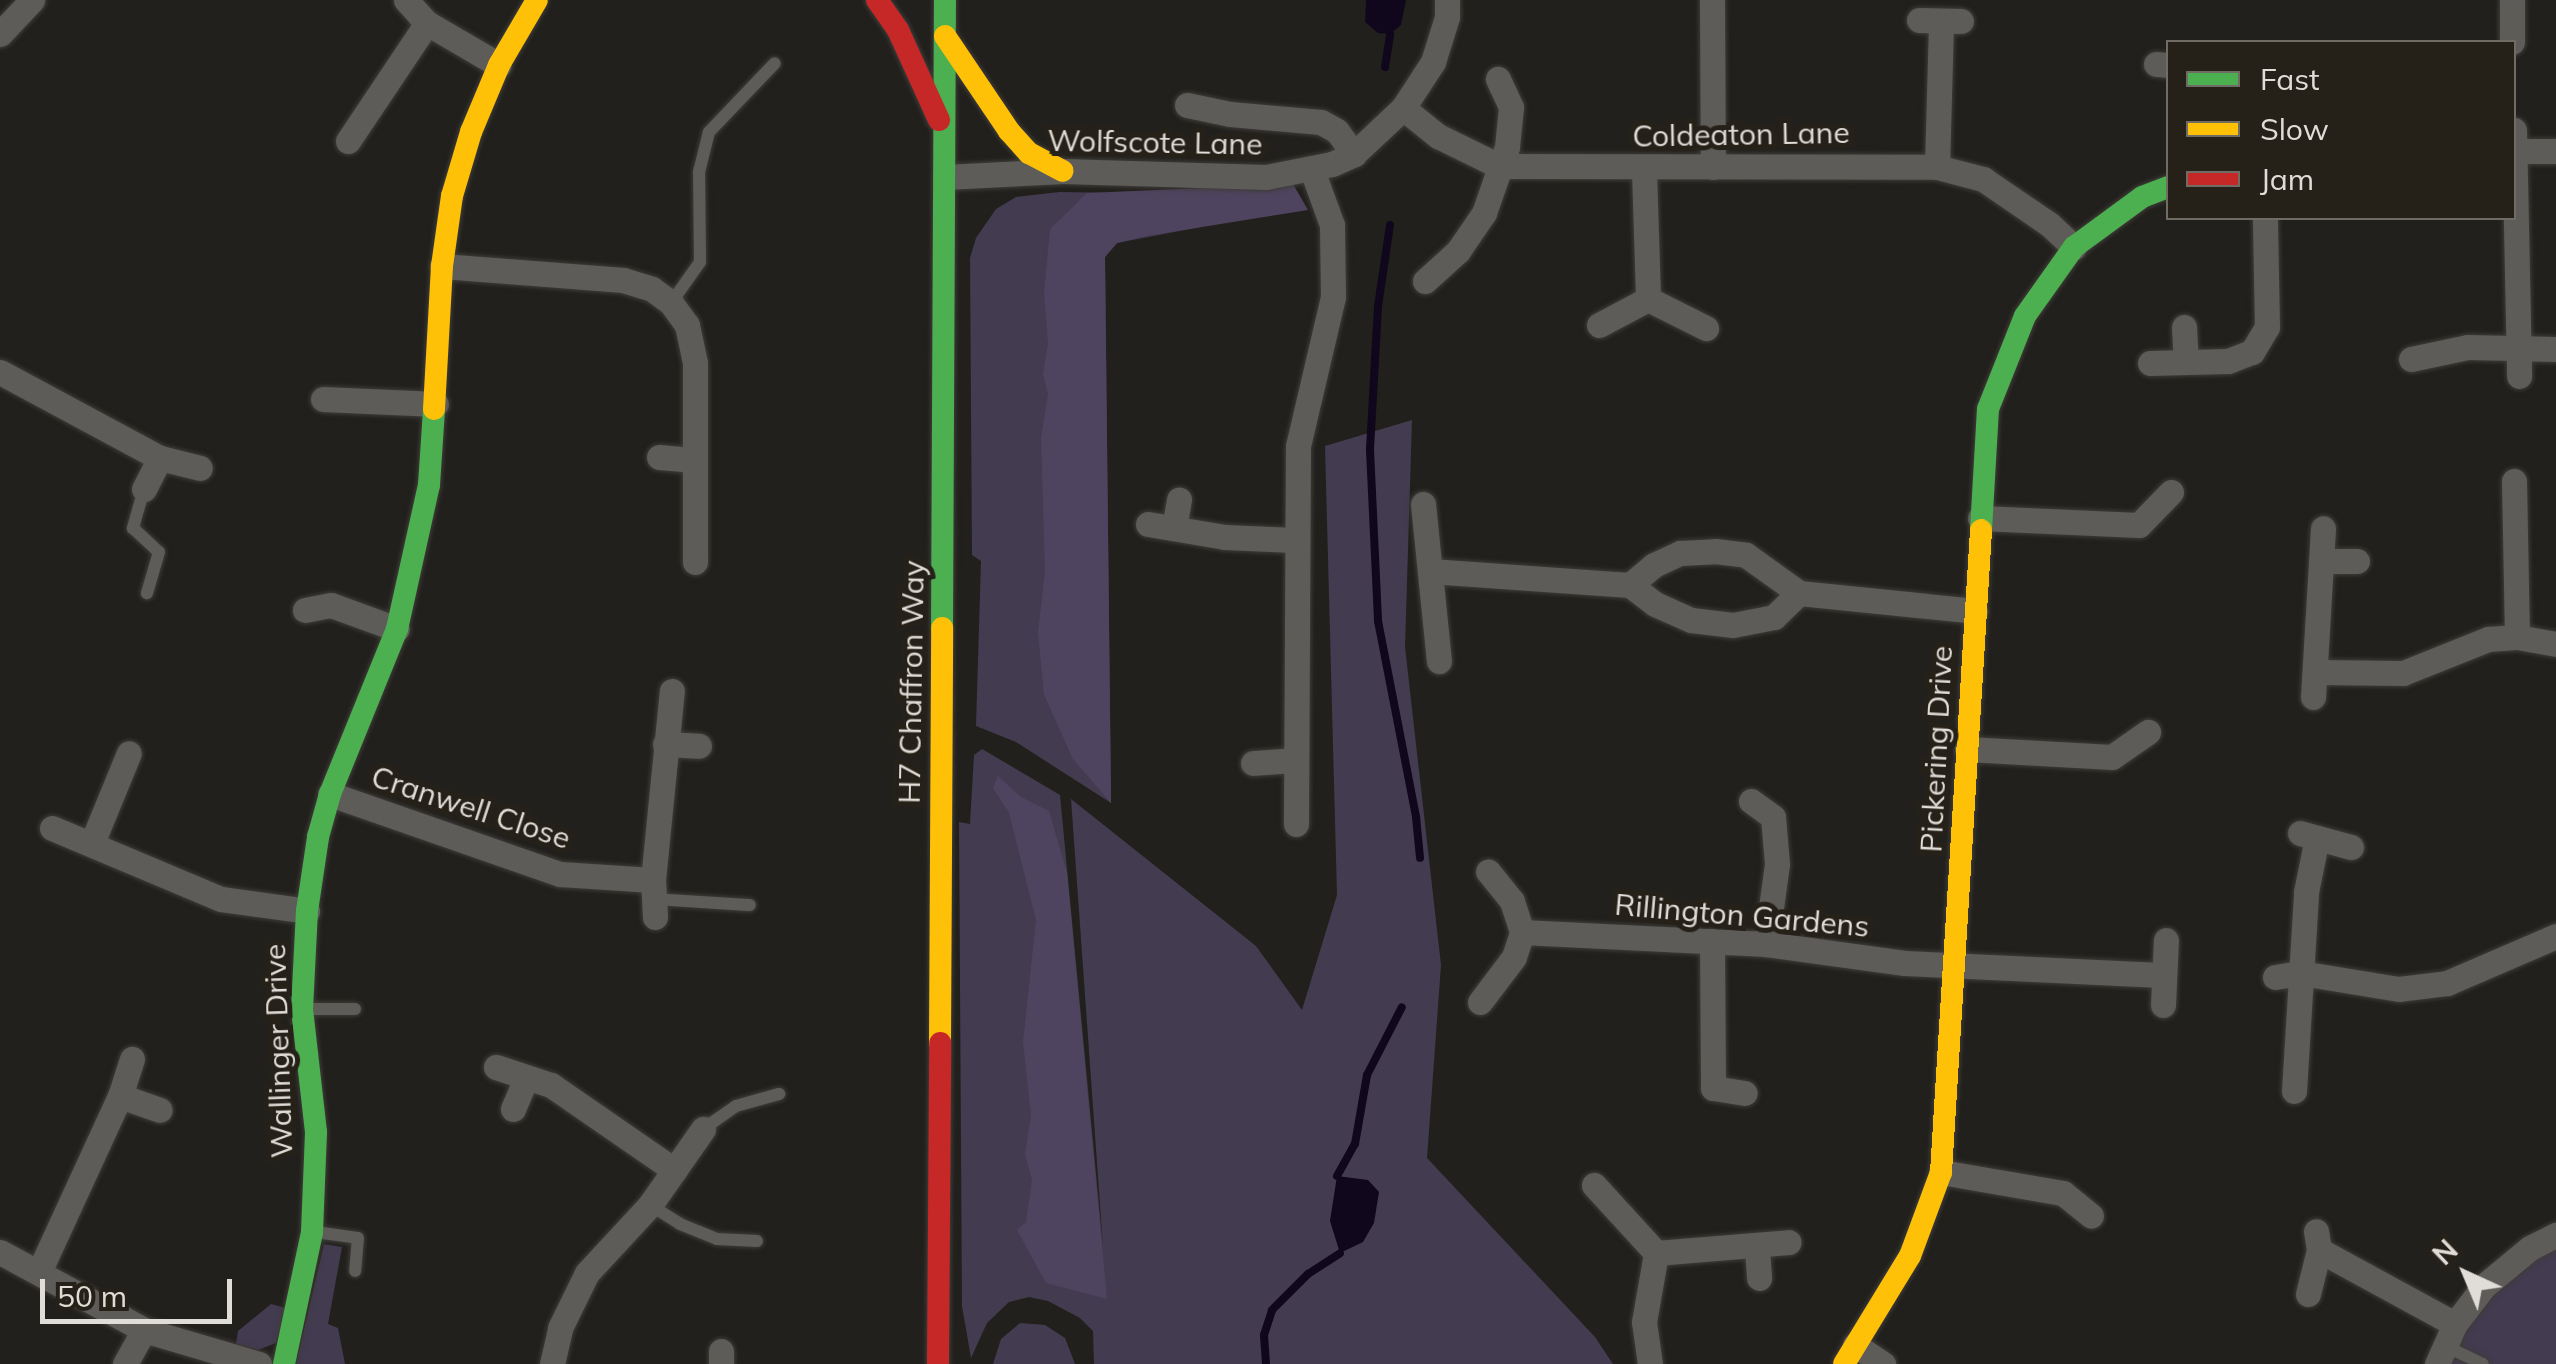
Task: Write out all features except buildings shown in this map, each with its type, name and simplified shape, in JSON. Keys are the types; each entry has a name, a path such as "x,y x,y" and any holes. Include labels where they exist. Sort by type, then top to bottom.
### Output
{"street":[{"path":"0,34 32,0"},
{"path":"406,0 427,22 499,64"},
{"name":"Wallinger Drive","path":"284,1364 312,1232 316,1132 302,1009 307,912 330,794 398,629 429,485 442,266 452,196 471,132 499,64 537,0"},
{"path":"877,0 898,30 946,134"},
{"name":"H7 Chaffron Way","path":"938,1364 946,0"},
{"name":"Wolfscote Lane","path":"946,177 1063,171 1266,178 1312,170 1354,154 1403,108 1433,62 1447,0"},
{"path":"1712,0 1714,167"},
{"path":"2512,0 2512,40"},
{"path":"1937,167 1940,21"},
{"path":"348,140 427,22"},
{"path":"944,35 1009,131 1029,153 1063,171"},
{"path":"1425,282 1458,251 1484,213 1500,166 1511,108 1498,79"},
{"path":"1186,105 1230,114 1321,122 1338,131 1354,154"},
{"name":"Coldeaton Lane","path":"1403,108 1438,136 1500,166 1644,170 1900,163 1937,167 1984,180 2049,224 2074,247"},
{"path":"2516,144 2556,151"},
{"path":"1296,824 1294,540 1298,446 1333,297 1332,225 1312,170"},
{"path":"1644,170 1648,299"},
{"name":"Pickering Drive","path":"1850,1355 1910,1256 1941,1172 1988,409 2025,316 2074,247 2142,198 2166,188"},
{"path":"2516,212 2519,376"},
{"path":"2150,363 2228,361 2252,352 2267,327 2265,220"},
{"path":"442,266 623,280 652,289 671,303 687,325 695,363 696,562"},
{"path":"1598,325 1648,299"},
{"path":"1648,299 1706,328"},
{"path":"2184,326 2186,362"},
{"path":"2411,359 2468,347 2556,348"},
{"path":"0,372 160,458 200,468"},
{"path":"324,399 436,404"},
{"path":"144,489 160,458"},
{"path":"659,458 696,460"},
{"path":"2514,481 2501,526 2517,637"},
{"path":"1980,518 2138,525 2171,492"},
{"path":"1179,499 1161,526 1225,538 1294,540"},
{"path":"1423,504 1439,660"},
{"path":"2323,528 2315,684 2403,673 2488,639 2517,637 2556,644"},
{"path":"1630,585 1654,565 1680,553 1715,551 1746,556 1799,593 1975,611"},
{"path":"2323,561 2358,561"},
{"path":"1430,571 1630,585 1654,604 1691,620 1733,624 1774,617 1799,593"},
{"path":"306,610 331,605 398,629"},
{"path":"654,899 672,690"},
{"path":"1967,749 2112,757 2148,732"},
{"path":"665,744 699,746"},
{"path":"92,842 129,752"},
{"path":"1252,763 1296,760"},
{"name":"Cranwell Close","path":"330,794 560,874 654,899"},
{"path":"1751,801 1773,817 1777,864 1766,944"},
{"path":"52,828 221,899 307,912"},
{"path":"2294,1091 2308,836 2351,847"},
{"path":"1480,1002 1514,957 1522,932 1512,901 1488,871"},
{"name":"Rillington Gardens","path":"1522,932 1766,944 1906,963 2161,975"},
{"path":"2275,977 2301,973 2399,989 2447,983 2556,936"},
{"path":"2163,1005 2161,975 2166,940"},
{"path":"1712,941 1713,1088 1745,1093"},
{"path":"39,1272 120,1096 132,1059"},
{"path":"496,1067 551,1085 674,1170"},
{"path":"513,1109 526,1078"},
{"path":"120,1096 160,1110"},
{"path":"552,1364 560,1328 587,1273 650,1205 703,1129"},
{"path":"1941,1172 2064,1193 2091,1216"},
{"path":"1595,1198 1656,1254 1790,1242"},
{"path":"2308,1294 2317,1241 2445,1344 2484,1286 2530,1248 2556,1236"},
{"path":"1756,1248 1758,1278"},
{"path":"0,1252 144,1330 259,1364"},
{"path":"1650,1364 1644,1322 1656,1254"},
{"path":"125,1364 144,1330"},
{"path":"1850,1355 1882,1364"}],"lane":[{"path":"671,303 700,262 699,172 709,132 775,63"},
{"path":"144,489 133,528 159,552 147,592"},
{"path":"654,899 750,905"},
{"path":"302,1009 356,1009"},
{"path":"703,1129 736,1106 780,1094"},
{"path":"650,1205 680,1224 717,1239 756,1242"},
{"path":"312,1232 358,1238 355,1270"},
{"path":"2445,1344 2483,1364"}],"shaded area":[{"path":"1366,0 1406,0 1401,25 1390,34 1378,33 1365,22"},
{"path":"1293,184 1308,210 1146,236 1117,243 1105,257 1111,803 1073,759 1044,695 1038,633 1045,571 1041,438 1048,394 1043,374 1048,344 1044,292 1050,229 1087,193"},
{"path":"1059,192 1127,193 1232,221 1117,243 1105,257 1111,803 1016,742 976,726 981,561 972,555 970,258 976,238 996,209 1016,197"},
{"path":"1412,420 1405,647 1441,965 1427,1158 1595,1337 1613,1364 1094,1364 1093,1331 1080,1318 1048,1301 1029,1297 1009,1302 987,1323 971,1358 962,1306 959,822 970,824 974,755 982,749 1060,795 1103,1247 1071,799 1256,946 1302,1010 1337,895 1325,446"},
{"path":"998,776 1021,797 1049,811 1067,873 1107,1299 1046,1283 1017,1230 1026,1222 1032,1180 1025,1154 1031,1115 1023,1042 1036,920 1009,813 993,788"},
{"path":"1337,1176 1368,1180 1379,1192 1374,1223 1363,1242 1340,1253 1330,1221"},
{"path":"2556,1243 2556,1364 2448,1364 2491,1290"},
{"path":"324,1244 342,1247 328,1324 338,1328 345,1364 296,1364"},
{"path":"271,1304 286,1308 276,1343 258,1350 236,1344 238,1331"},
{"path":"1020,1323 1045,1325 1065,1338 1075,1364 993,1364 1001,1339"}],"waterway":[{"path":"1385,67 1390,34"},
{"path":"1390,225 1378,306 1370,450 1378,621 1416,817 1420,858"},
{"path":"1337,1176 1355,1144 1367,1075 1402,1007"},
{"path":"1266,1364 1264,1335 1272,1310 1308,1274 1340,1253"}],"traffic: fast":[{"path":"942,628 945,0"},
{"path":"1981,530 1988,409 2025,316 2074,247 2142,197 2166,188"},
{"path":"284,1364 312,1232 316,1132 302,1009 307,911 318,837 330,794 397,629 429,485 434,409"}],"traffic: slow":[{"path":"434,409 442,266 452,196 471,132 499,65 537,0"},
{"path":"945,36 1009,131 1029,153 1063,171"},
{"path":"1844,1364 1910,1256 1941,1172 1981,530"},
{"path":"940,1043 942,628"}],"traffic: jam":[{"path":"877,0 898,30 939,120"},
{"path":"938,1364 940,1043"}]}
